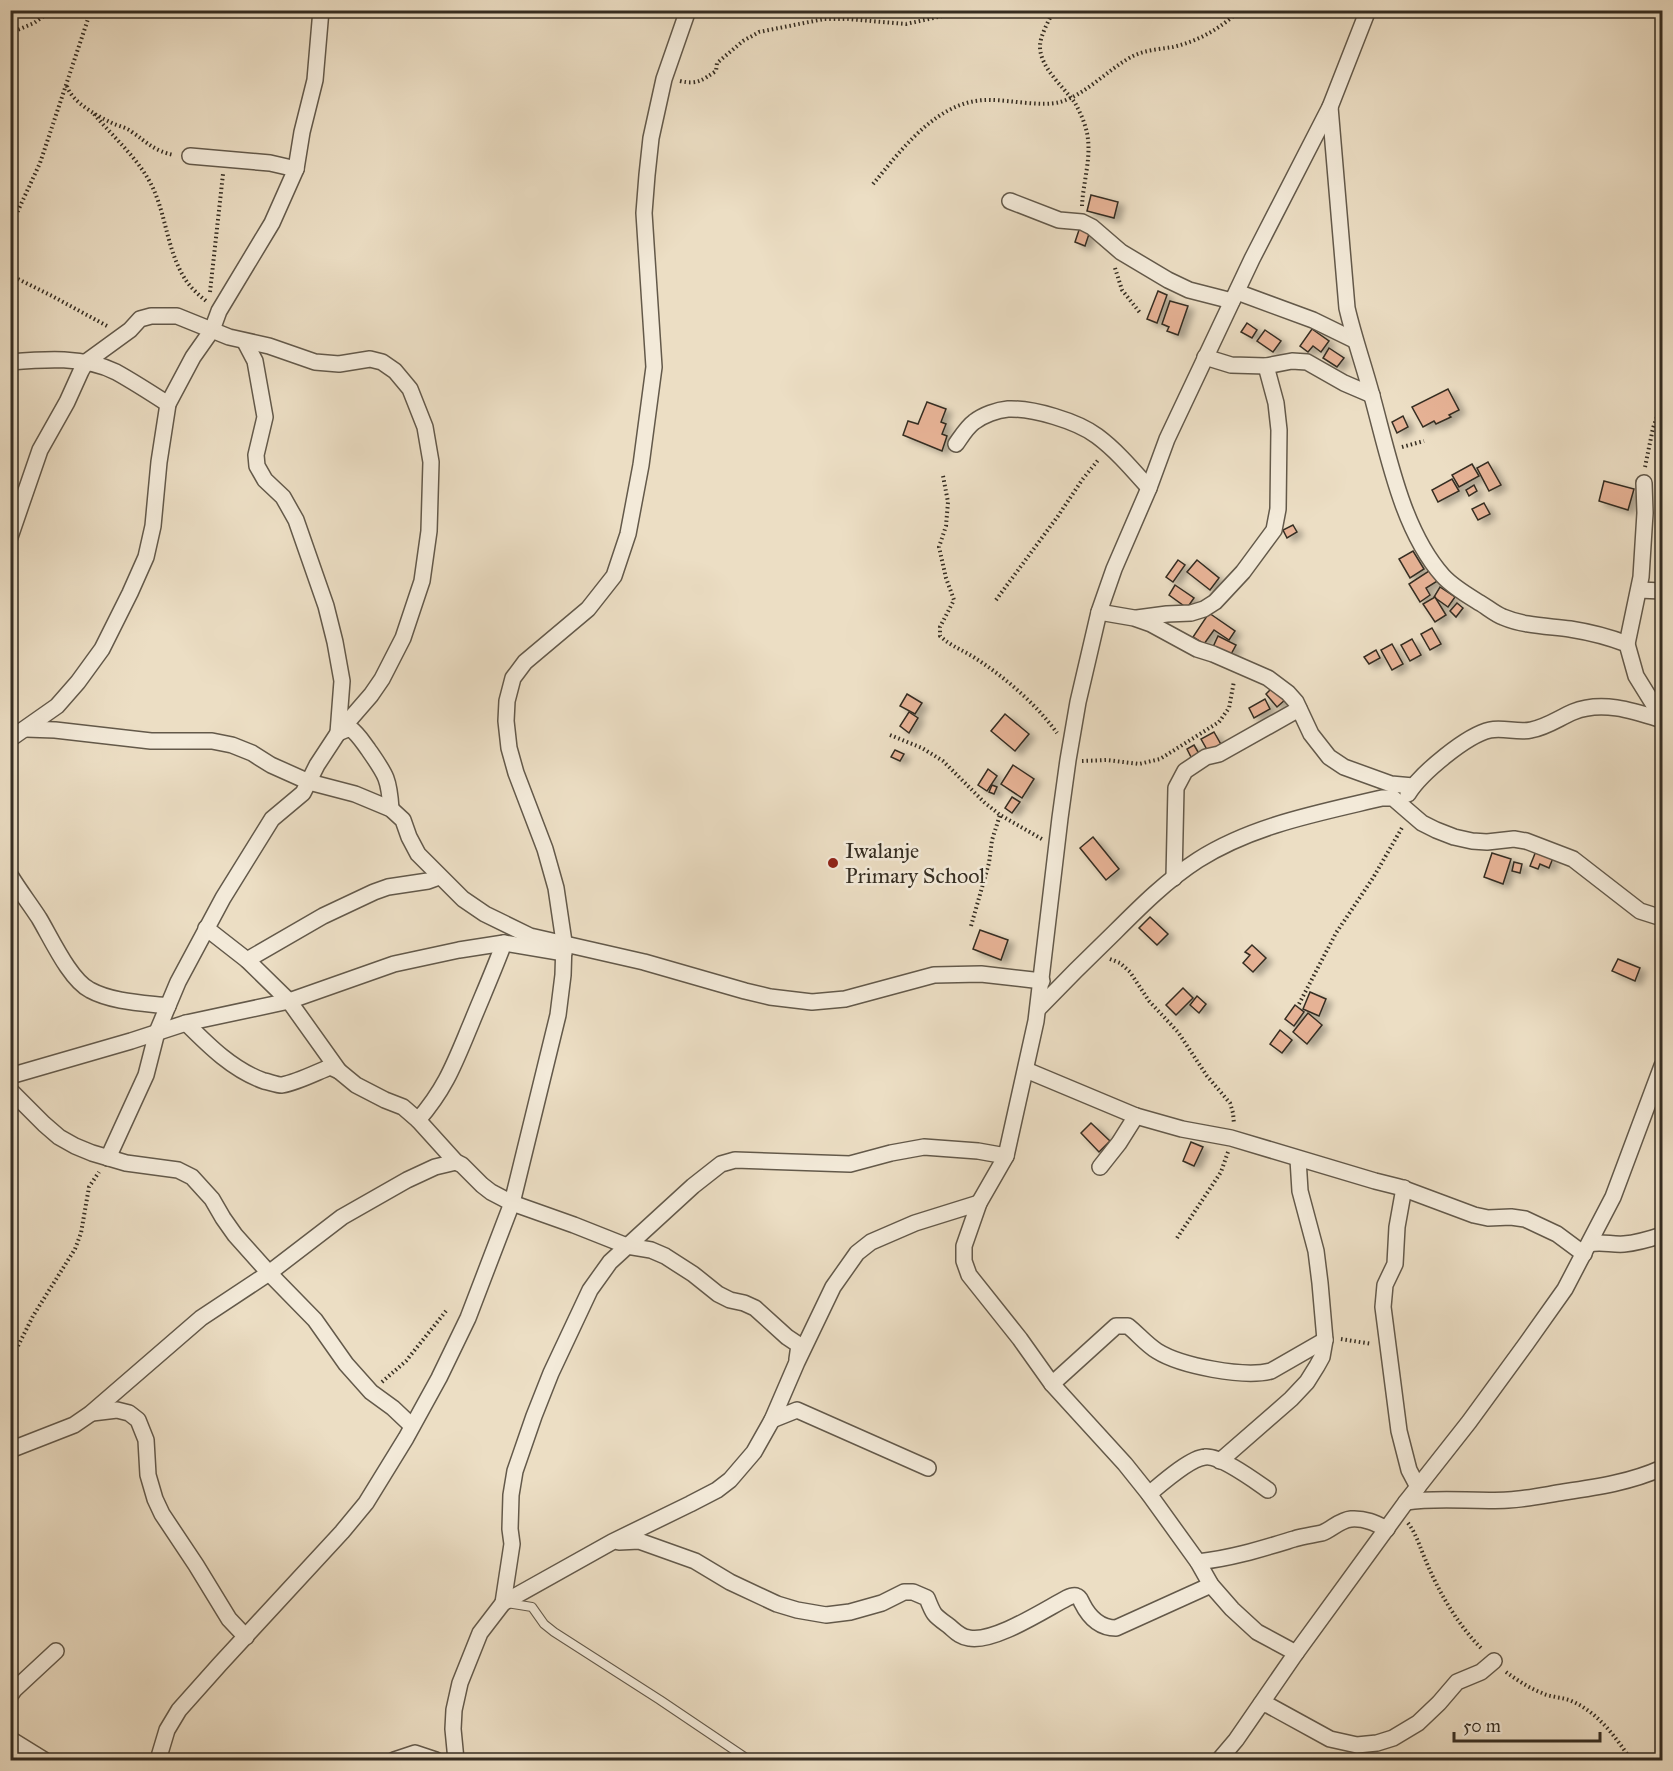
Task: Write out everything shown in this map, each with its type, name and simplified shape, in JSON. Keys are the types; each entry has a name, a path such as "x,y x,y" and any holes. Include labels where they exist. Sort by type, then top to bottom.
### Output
{"street":[{"path":"10,739 57,706 78,682 102,649 146,557 153,526 159,462 168,404 193,357 212,330 219,311 272,223 296,170 302,132 315,80 321,10"},
{"path":"158,1761 167,1730 179,1710 342,1533 366,1503 439,1378 468,1318 512,1203 558,1015 564,947 556,888 545,849 509,748 506,721 507,701 513,678 525,662 588,609 614,576 628,534 643,454 654,367 644,213 651,138 664,79 688,10"},
{"path":"1296,1653 1257,1632 1211,1585 1198,1562 1149,1494 1125,1464 1052,1384 967,1272 964,1246 980,1203 1006,1156 1026,1070 1042,981 1068,760 1078,702 1099,612 1167,439 1234,296 1330,107 1368,10"},
{"path":"1330,107 1347,308 1394,478 1413,530 1444,577 1502,617 1526,624 1595,634 1627,644"},
{"path":"190,156 270,164 296,170"},
{"path":"1010,201 1059,220 1082,222 1092,227 1135,261 1189,290 1234,296 1313,320 1354,340"},
{"path":"10,537 40,450 67,402 81,370 87,362 123,336 140,319 151,316 177,316 245,342 269,346 304,360 324,364 343,364 369,359 382,362 395,371 410,388 425,427 431,462 429,531 422,581 403,638 382,679 338,733 317,765 303,793 272,819 260,835 206,928 178,982 158,1032 146,1075 108,1158"},
{"path":"245,342 255,361 265,417 256,456 257,466 265,480 283,498 296,520 326,606 335,642 342,681 338,733"},
{"path":"1205,357 1231,365 1266,366 1292,361 1307,362 1344,383 1372,394"},
{"path":"11,363 47,360 87,362 114,371 168,404"},
{"path":"1134,618 1191,613 1204,609 1215,602 1243,572 1274,530 1278,509 1279,430 1276,403 1266,366"},
{"path":"956,444 972,423 990,414 1008,409 1029,411 1079,426 1096,435 1149,488"},
{"path":"1644,483 1645,513 1639,590 1627,644 1636,676 1662,719"},
{"path":"1639,590 1662,591"},
{"path":"1099,612 1134,618 1151,624 1197,650 1213,654 1268,678 1296,702 1311,734 1329,757 1344,767 1391,784 1413,786"},
{"path":"1405,808 1413,786 1433,766 1474,736 1492,729 1530,731 1552,724 1565,715 1581,709 1598,706 1662,719"},
{"path":"1174,878 1175,795 1185,771 1206,757 1219,754 1299,709"},
{"path":"338,733 350,728 376,760 389,784 391,809"},
{"path":"26,729 151,741 212,741 232,745 252,753 271,765 309,782 355,794 391,809 403,820 418,854 463,899 485,914 530,936 564,947"},
{"path":"1038,1009 1137,910 1198,860 1247,836 1283,822 1382,798 1393,798 1422,823 1454,837 1472,842 1514,839 1526,841 1573,859 1640,911 1662,918"},
{"path":"10,875 82,985 92,991 119,999 168,1006"},
{"path":"247,960 323,916 374,892 440,877"},
{"path":"206,928 247,960 289,1001 339,1071"},
{"path":"418,1120 445,1085 504,943"},
{"path":"10,1076 186,1023 289,1001 394,964 504,943 564,947 644,962 770,997 812,1002 845,999 934,975 981,974 1042,981"},
{"path":"186,1023 211,1048 250,1076 276,1085 283,1085 330,1067 339,1071 356,1085 404,1107 456,1162 491,1192 512,1203 627,1246 651,1250 665,1256 718,1294 755,1308 799,1346 797,1362"},
{"path":"1219,1761 1406,1502 1565,1289 1613,1197 1662,1066"},
{"path":"1026,1070 1136,1116 1182,1129 1231,1138 1404,1188 1474,1215 1488,1218 1525,1219 1587,1249"},
{"path":"10,1090 59,1137 75,1146 143,1167 178,1170 192,1177 212,1199 222,1218 269,1273 315,1320 346,1364 371,1392 412,1426"},
{"path":"1100,1167 1136,1116"},
{"path":"503,1603 513,1544 510,1529 511,1495 515,1471 551,1373 590,1290 610,1262 705,1175 729,1161 746,1159 850,1164 924,1147 978,1151 1006,1156"},
{"path":"1220,1461 1291,1399 1307,1382 1322,1357 1325,1340 1316,1251 1300,1191 1298,1159"},
{"path":"10,1450 74,1425 90,1414 201,1318 269,1273 342,1217 407,1180 435,1167 456,1162"},
{"path":"1404,1188 1397,1227 1395,1264 1384,1285 1383,1296 1399,1431 1410,1470 1418,1487"},
{"path":"456,1761 453,1729 454,1710 460,1683 480,1633 503,1603 612,1542 717,1490 730,1480 754,1452 772,1420 833,1287 863,1248 915,1223 980,1203"},
{"path":"1587,1249 1599,1242 1635,1243 1662,1235"},
{"path":"1052,1384 1103,1336 1119,1325 1128,1326 1150,1346 1169,1358 1205,1367 1250,1374 1271,1371 1325,1340"},
{"path":"90,1414 117,1410 129,1413 138,1420 146,1440 148,1475 162,1514 229,1619 246,1637"},
{"path":"772,1420 797,1410 928,1468"},
{"path":"1149,1494 1198,1459 1210,1457 1268,1490"},
{"path":"1406,1502 1426,1499 1508,1500 1604,1486 1645,1476 1662,1468"},
{"path":"1198,1562 1228,1559 1321,1533 1347,1520 1367,1520 1387,1529"},
{"path":"612,1542 639,1542 685,1557 777,1604 826,1615 850,1612 882,1603 904,1592 913,1592 927,1598 935,1617 958,1634 972,1639 996,1634 1075,1595 1095,1621 1102,1626 1116,1628 1211,1585"},
{"path":"10,1696 56,1651"},
{"path":"1261,1704 1268,1705 1330,1739 1357,1745 1377,1743 1393,1738 1418,1723 1457,1682 1481,1672 1494,1661"},
{"path":"10,1738 44,1761"},
{"path":"394,1761 415,1753 436,1761"}],"lane":[{"path":"503,1603 532,1608 544,1624 554,1632 749,1761"}],"path":[{"path":"10,33 34,23 52,10"},
{"path":"10,228 40,163 91,10"},
{"path":"664,79 692,84 701,80 716,70 717,63 732,50 759,32 824,19 906,24 947,15 955,10"},
{"path":"1054,10 1040,44 1043,59 1080,114 1087,133 1088,151 1082,195 1082,222"},
{"path":"873,184 917,134 938,117 960,105 976,99 1057,103 1070,98 1135,55 1203,37 1225,24 1240,10"},
{"path":"67,84 73,96 94,114 136,160 146,175 154,190 180,269 193,289 209,304 225,160"},
{"path":"94,114 132,131 151,147 171,154 190,156"},
{"path":"10,275 96,319 123,336"},
{"path":"1644,483 1649,443 1662,403"},
{"path":"1386,449 1424,441"},
{"path":"996,600 1109,446"},
{"path":"943,477 948,502 946,526 939,548 954,600 940,627 940,636 951,646 974,658 996,674 1043,715 1060,738 1068,760 1107,760 1139,764 1167,756 1219,722 1229,708 1233,682 1239,667"},
{"path":"890,735 922,748 943,761 1000,815 1057,849"},
{"path":"1299,1004 1336,933 1373,878 1405,822 1405,808"},
{"path":"971,926 1000,815"},
{"path":"1088,958 1111,959 1130,972 1149,1001 1178,1032 1202,1070 1230,1103 1234,1123 1221,1172 1177,1238"},
{"path":"10,1362 33,1316 75,1250 81,1233 89,1187 108,1158"},
{"path":"371,1392 406,1361 446,1311"},
{"path":"1325,1340 1371,1344 1388,1343"}],"building":[{"path":"1091,195 1118,202 1114,218 1087,211"},
{"path":"1080,227 1090,231 1085,246 1075,242"},
{"path":"1158,291 1167,295 1157,323 1147,319"},
{"path":"1170,301 1188,306 1178,335 1167,331 1169,327 1162,324"},
{"path":"1247,323 1257,330 1252,338 1241,332"},
{"path":"1312,329 1329,341 1321,352 1313,346 1308,352 1300,346"},
{"path":"1265,330 1281,341 1273,352 1257,341"},
{"path":"1329,348 1344,358 1337,367 1323,358"},
{"path":"1448,389 1459,410 1449,415 1451,417 1436,424 1434,421 1423,427 1412,407"},
{"path":"927,402 946,409 941,422 946,424 942,434 947,436 942,451 903,435 908,421 918,424"},
{"path":"1403,416 1408,427 1397,433 1392,422"},
{"path":"1488,462 1501,485 1489,491 1477,468"},
{"path":"1472,464 1479,476 1459,487 1452,475"},
{"path":"1452,479 1459,491 1438,502 1432,490"},
{"path":"1604,481 1634,489 1628,510 1599,501"},
{"path":"1474,485 1477,491 1469,496 1466,490"},
{"path":"1484,503 1490,514 1478,520 1472,509"},
{"path":"1293,525 1297,532 1287,538 1283,530"},
{"path":"1413,551 1424,569 1410,578 1399,559"},
{"path":"1178,560 1185,565 1173,582 1166,577"},
{"path":"1197,560 1219,578 1210,590 1187,572"},
{"path":"1432,569 1439,580 1426,588 1430,595 1420,602 1409,584"},
{"path":"1175,585 1194,598 1187,608 1169,595"},
{"path":"1440,587 1455,597 1448,607 1434,597"},
{"path":"1435,597 1446,615 1435,622 1423,604"},
{"path":"1457,603 1463,608 1456,617 1450,611"},
{"path":"1209,613 1235,631 1229,640 1214,630 1204,644 1193,637"},
{"path":"1432,628 1441,644 1430,650 1421,634"},
{"path":"1218,636 1236,645 1230,656 1213,647"},
{"path":"1412,639 1421,655 1410,661 1401,645"},
{"path":"1392,644 1403,664 1392,670 1381,650"},
{"path":"1376,650 1380,658 1369,664 1364,657"},
{"path":"1274,686 1286,699 1277,707 1266,694"},
{"path":"907,694 922,703 915,714 900,706"},
{"path":"1265,699 1270,709 1254,718 1249,708"},
{"path":"909,712 918,718 909,733 900,726"},
{"path":"1005,714 1029,734 1015,751 991,731"},
{"path":"1214,732 1223,748 1210,755 1201,739"},
{"path":"1194,745 1201,757 1193,761 1187,749"},
{"path":"895,750 904,754 900,761 891,757"},
{"path":"1013,765 1034,779 1022,798 1001,784"},
{"path":"988,769 997,776 987,791 978,785"},
{"path":"992,785 997,787 994,794 989,792"},
{"path":"1012,797 1020,802 1012,813 1005,808"},
{"path":"1093,837 1119,869 1106,880 1080,848"},
{"path":"1536,851 1553,858 1549,868 1540,864 1538,869 1530,866"},
{"path":"1492,853 1511,859 1503,884 1484,877"},
{"path":"1514,862 1522,864 1520,873 1512,871"},
{"path":"1150,917 1168,934 1157,945 1139,928"},
{"path":"980,930 1008,940 1001,960 973,949"},
{"path":"1252,945 1266,958 1253,972 1243,963 1250,955 1245,952"},
{"path":"1618,959 1640,968 1635,981 1612,971"},
{"path":"1183,988 1193,998 1176,1015 1166,1005"},
{"path":"1310,992 1326,999 1319,1016 1303,1009"},
{"path":"1197,996 1206,1004 1199,1013 1190,1005"},
{"path":"1295,1005 1304,1012 1294,1026 1285,1019"},
{"path":"1308,1013 1322,1025 1307,1044 1293,1032"},
{"path":"1280,1030 1292,1040 1282,1053 1270,1044"},
{"path":"1091,1123 1110,1141 1099,1152 1081,1133"},
{"path":"1191,1142 1203,1147 1194,1166 1183,1161"}],"place":[{"name":"Iwalanje Primary School","path":"833,863"}]}
